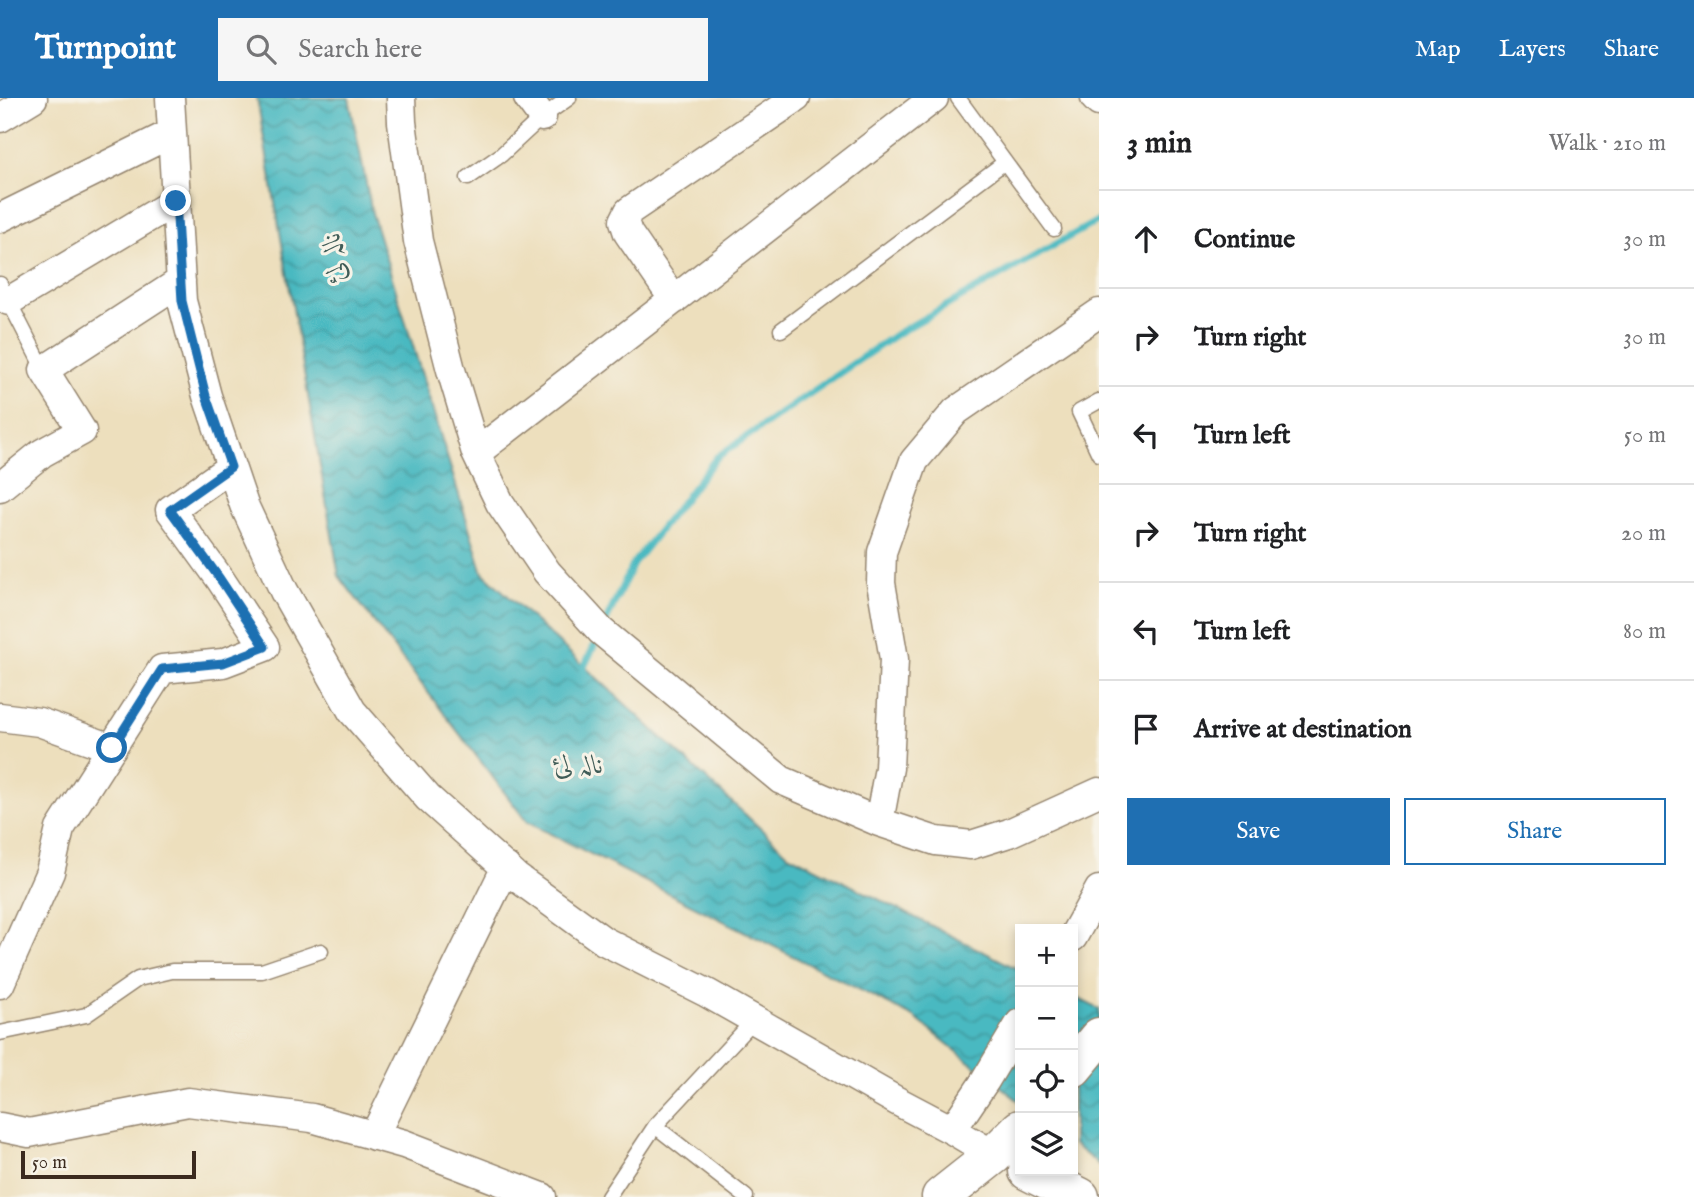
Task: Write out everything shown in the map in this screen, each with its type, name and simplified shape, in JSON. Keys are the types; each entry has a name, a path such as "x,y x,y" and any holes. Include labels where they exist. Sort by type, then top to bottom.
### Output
{"main road":[{"path":"1078,1062 1099,1037"},
{"path":"942,1197 1013,1146"},
{"path":"1038,1176 1080,1197"}],"street":[{"path":"0,118 33,98"},
{"path":"170,98 182,301 206,396 244,505 284,591 352,711 428,798 506,867 604,941 707,993 952,1130 1013,1146"},
{"path":"401,98 418,241 451,370 476,453 500,503 547,572 601,631 781,780 879,822 936,841 971,845 1009,833 1099,792"},
{"path":"674,300 628,233 624,221 629,211 760,108 796,98"},
{"path":"476,453 934,98"},
{"path":"0,218 172,133"},
{"path":"5,293 176,201"},
{"path":"0,487 41,453 82,431 44,370 181,281"},
{"path":"879,822 889,768 894,659 881,583 882,552 914,461 956,411 1099,313"},
{"path":"0,984 50,872 60,829 162,669 223,663 265,647 170,510 231,467"},
{"path":"0,716 39,722 112,748"},
{"path":"374,1136 506,867"},
{"path":"1079,927 1099,890"},
{"path":"952,1130 1015,1031"},
{"path":"0,1127 29,1133 188,1102 312,1118 404,1144 542,1197"}],"lane":[{"path":"468,178 502,155 535,107 569,98"},
{"path":"958,98 1054,229"},
{"path":"781,330 1006,162"},
{"path":"5,293 44,370"},
{"path":"1099,401 1079,412 1099,454"},
{"path":"0,1033 86,1015 138,978 172,971 262,971 321,951"},
{"path":"608,1197 655,1126 754,1020"},
{"path":"655,1126 746,1197"}],"water":[{"name":"نالہ لئ","path":"257,98 349,98 372,213 483,573 788,854 1015,968 1015,1098 914,1017 527,822 339,576"},
{"path":"1078,998 1099,1009 1099,1165 1078,1148"}],"waterway":[{"path":"604,625 633,564 717,457 898,333 1099,220"},
{"path":"581,673 599,636"}],"route":[{"path":"112,748 162,669 223,663 265,647 170,510 231,467 206,396 182,301 176,201"}]}
